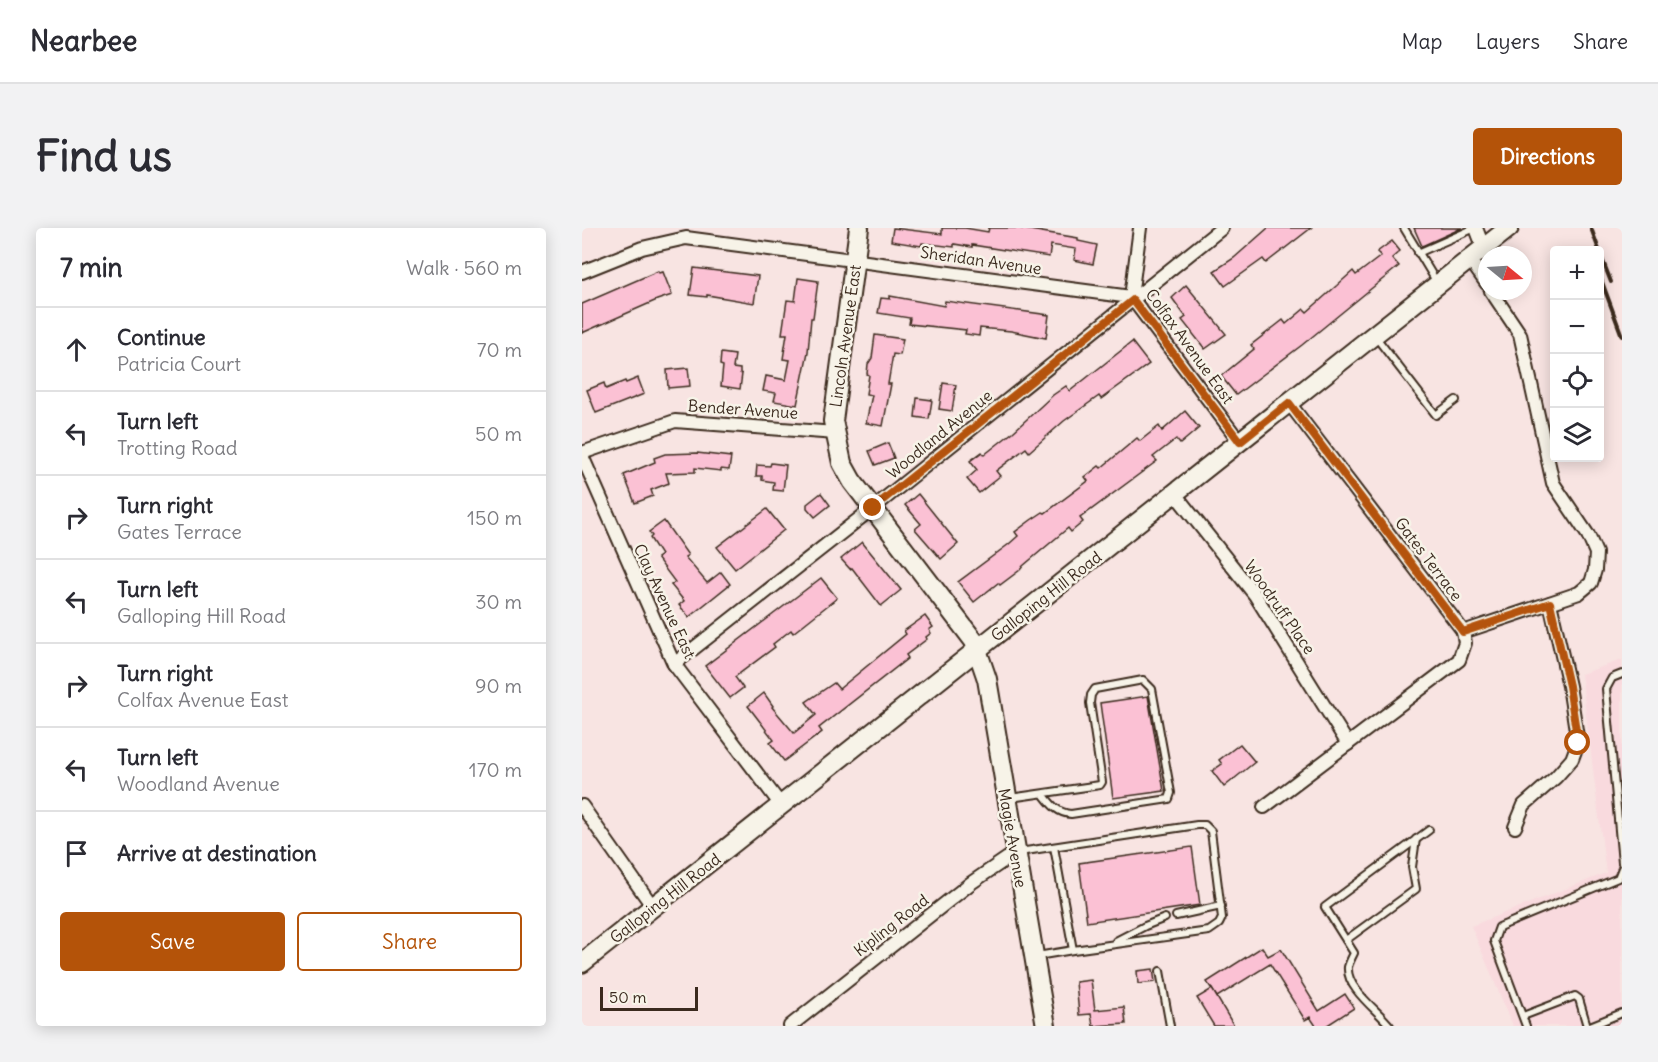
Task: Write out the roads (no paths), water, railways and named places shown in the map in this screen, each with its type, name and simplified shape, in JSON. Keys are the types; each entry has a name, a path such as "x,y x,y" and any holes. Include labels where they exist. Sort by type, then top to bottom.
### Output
{"main road":[{"name":"Lincoln Avenue East","path":"859,228 833,421 842,463 852,481 974,641 977,650"},
{"name":"Galloping Hill Road","path":"582,963 1509,228"},
{"name":"Magie Avenue","path":"977,650 987,679 1046,1026"}],"street":[{"name":"Colfax Avenue East","path":"1140,228 1132,298 1240,442"},
{"name":"Woodland Avenue","path":"674,664 873,508 1222,228"},
{"path":"1475,228 1478,257"},
{"name":"Sheridan Avenue","path":"582,272 642,248 686,238 1132,298"},
{"path":"1264,807 1459,660 1465,643 1463,632 1579,593 1591,583 1595,570 1596,553 1588,534 1553,483 1520,334 1497,300"},
{"name":"Gates Terrace","path":"1289,403 1463,632"},
{"name":"Bender Avenue","path":"582,455 675,421 836,433"},
{"name":"Clay Avenue East","path":"582,455 674,664 782,805"},
{"name":"Woodruff Place","path":"1175,494 1255,596 1348,744"},
{"path":"1515,827 1524,805 1556,777 1572,759 1578,743 1569,686 1550,603"},
{"path":"582,806 653,907"},
{"name":"Kipling Road","path":"790,1026 971,883 1016,852"}],"lane":[{"path":"1404,228 1438,285"},
{"path":"1418,253 1475,228"},
{"path":"1374,336 1436,415 1456,400"},
{"path":"1622,674 1612,678 1606,689 1622,863"},
{"path":"1006,799 1100,785 1102,782 1090,703 1091,695 1095,689 1143,680 1152,689 1172,793 1169,799 1071,814 1062,813 1052,806 1043,794"},
{"path":"1016,852 1197,825 1205,825 1211,831 1221,906 1222,918 1219,924 1209,931 1112,943 1034,957"},
{"path":"1390,1026 1367,1003 1350,978 1348,967 1354,953 1325,907 1429,830"},
{"path":"1346,940 1416,889 1412,867 1416,839"},
{"path":"1054,847 1073,950"},
{"path":"1526,1026 1494,941 1499,927 1617,879 1622,868"},
{"path":"1176,916 1221,906"},
{"path":"1112,943 1165,918"},
{"path":"1160,971 1170,1026"},
{"path":"1523,1016 1575,996 1579,999 1589,1026 1622,1013"}],"railway":[{"path":"1591,228 1598,246"},
{"path":"1604,264 1611,282"},
{"path":"1604,287 1622,336"}]}
